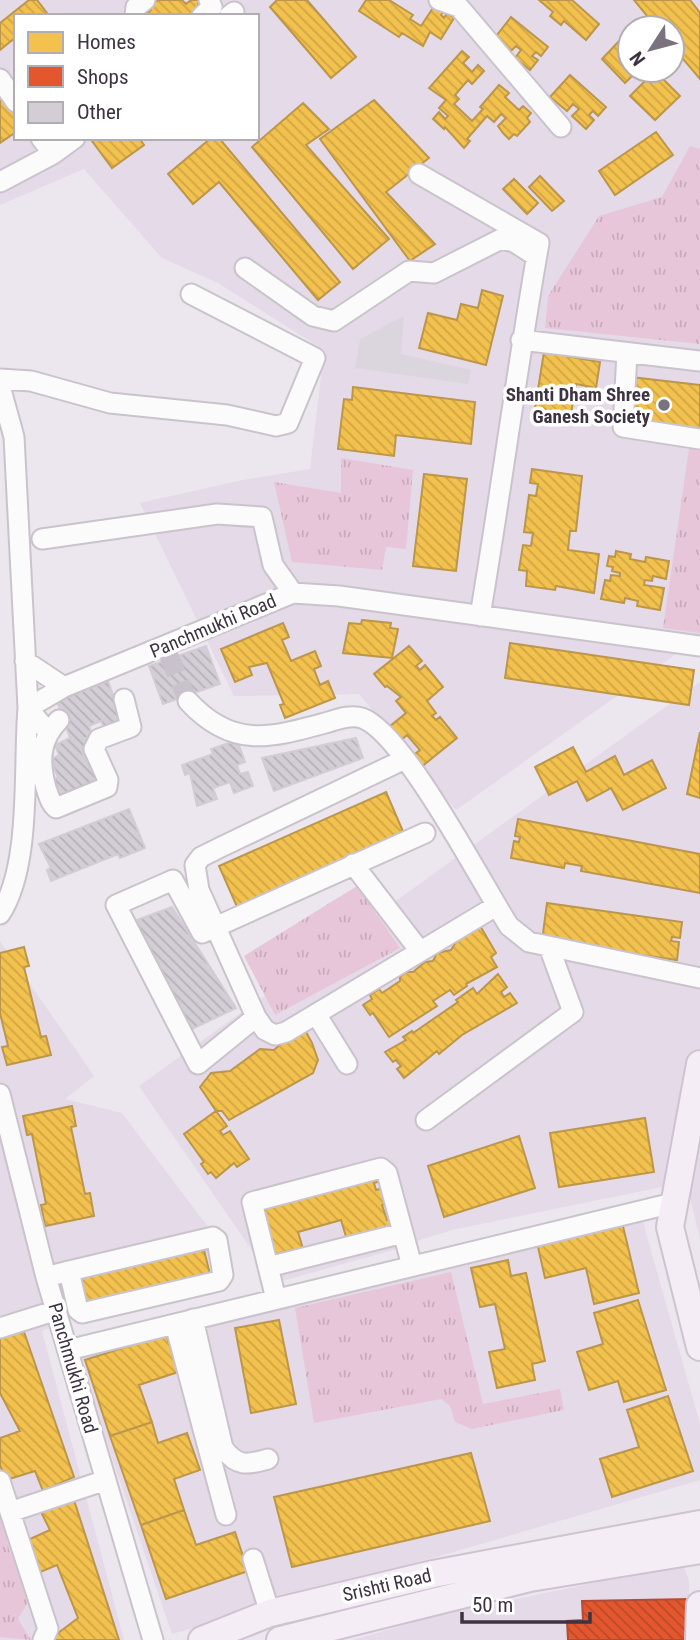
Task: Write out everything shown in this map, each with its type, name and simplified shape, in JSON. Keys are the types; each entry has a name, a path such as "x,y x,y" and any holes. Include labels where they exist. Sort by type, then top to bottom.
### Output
{"main road":[{"path":"700,1063 670,1227 672,1246 700,1346"},
{"name":"Srishti Road","path":"202,1640 270,1612 433,1574 692,1539"},
{"name":"Srishti Road","path":"280,1640 692,1539"},
{"path":"433,1574 438,1601"},
{"path":"699,1640 700,1605"}],"street":[{"path":"135,14 136,7 145,0"},
{"path":"204,14 212,7 209,0"},
{"path":"439,0 459,7 561,127"},
{"path":"0,79 14,99"},
{"path":"0,182 47,146 68,140"},
{"path":"419,174 535,238 539,243 521,340 510,437 480,616"},
{"path":"245,268 313,316 334,321 409,271 435,273 501,239 514,242 537,256"},
{"path":"0,379 31,381 110,403 227,415 276,426 288,423 315,358 191,294"},
{"path":"521,340 700,361"},
{"path":"627,353 623,427 700,439"},
{"path":"0,386 14,437 28,708 19,861 11,896 0,914"},
{"path":"42,539 217,514 262,517 273,565 293,593"},
{"name":"Panchmukhi Road","path":"28,708 64,687 167,652 293,593 700,646"},
{"path":"25,661 64,687"},
{"path":"28,708 53,726 42,749 41,772 51,803 60,808 107,787 108,780 94,750 99,739 131,727 124,699"},
{"path":"188,701 202,716 253,737 273,737 347,717 362,718 378,730 405,760 509,926 529,942 700,978"},
{"path":"405,760 201,858 195,864 197,878 216,926 256,1017 265,1030 275,1035 286,1032 496,906"},
{"path":"256,1017 198,1064 116,905 173,880 202,933 425,833"},
{"path":"354,864 420,951"},
{"path":"426,1120 573,1012 549,947"},
{"path":"316,1014 347,1065"},
{"name":"Panchmukhi Road","path":"0,1094 3,1116 46,1277 153,1640"},
{"path":"276,1299 252,1202 268,1196 385,1168 412,1266"},
{"path":"68,1350 673,1203"},
{"path":"268,1267 403,1233"},
{"path":"46,1277 69,1271 213,1237 217,1240 223,1275 222,1279 215,1282 82,1312 78,1310 69,1271"},
{"path":"215,1282 221,1312"},
{"path":"0,1328 57,1310"},
{"path":"184,1321 223,1448 233,1461 246,1465 268,1459"},
{"path":"184,1321 226,1515"},
{"path":"10,1512 106,1480"},
{"path":"0,1481 48,1629 43,1640"},
{"path":"253,1559 270,1612"}],"shaded area":[{"path":"0,0 700,0 700,637 456,810 359,694 234,696 140,503 243,480 310,469 324,350 218,283 162,258 84,169 0,205"},
{"path":"404,316 401,354 471,370 468,384 355,368 360,339"},
{"path":"700,682 700,1239 686,1182 452,1230 417,1241 418,1243 275,1283 270,1276 259,1278 253,1252 139,1086"},
{"path":"0,941 94,1076 65,1099 122,1113 208,1227 213,1260 42,1331 124,1640 0,1640"},
{"path":"640,1212 700,1424 700,1480 172,1634 75,1349"},
{"path":"683,1564 689,1581 690,1640 353,1640 432,1617"}],"green space":[{"path":"690,146 700,149 700,344 545,328 548,296 599,216 662,197"},
{"path":"690,442 700,443 700,633 663,628"},
{"path":"341,458 413,470 406,549 386,547 382,570 292,562 274,482 341,493"},
{"path":"357,886 400,948 275,1015 244,956"},
{"path":"451,1272 483,1404 560,1389 564,1410 472,1429 455,1422 450,1406 441,1399 314,1423 295,1308"},
{"path":"0,1502 9,1550 34,1592 18,1619 31,1640 0,1637"}],"building: Homes":[{"path":"29,0 37,0 47,13 14,14 14,39 0,50 0,23"},
{"path":"159,0 182,0 186,4 191,0 201,0 198,4 203,10 198,14 146,14 151,10 147,5"},
{"path":"277,0 307,0 356,57 331,78 270,7"},
{"path":"366,0 389,0 413,15 410,19 421,26 435,5 444,11 441,15 444,18 447,13 454,18 441,39 430,32 423,46 402,33 399,37 359,11"},
{"path":"539,0 572,0 599,24 586,40 564,21 561,25 550,16 553,12"},
{"path":"634,0 690,0 700,13 700,79 686,62 686,14 646,14"},
{"path":"511,17 548,47 541,56 536,52 532,56 538,60 530,70 515,58 521,50 516,46 509,53 493,40"},
{"path":"616,44 616,74 602,59"},
{"path":"462,51 469,57 463,63 472,72 478,65 484,71 472,84 468,80 455,95 459,99 454,104 472,121 499,85 509,93 505,97 519,110 523,106 531,113 527,118 530,122 517,136 514,134 509,139 503,133 498,126 506,118 501,114 494,122 487,116 467,139 470,141 464,148 445,127 444,129 433,119 439,112 445,119 448,116 439,108 446,100 429,88"},
{"path":"570,75 606,107 598,116 593,111 589,115 594,120 586,129 572,116 579,109 573,104 567,111 550,97"},
{"path":"642,84 668,84 680,96 655,120 630,96"},
{"path":"3,99 14,113 14,133 0,143 0,101"},
{"path":"374,100 429,158 386,192 435,244 410,261 320,139"},
{"path":"303,103 329,129 306,145 389,239 353,269 252,147"},
{"path":"656,132 673,155 615,195 599,171"},
{"path":"140,140 144,145 112,168 92,141"},
{"path":"209,140 221,140 340,282 318,300 219,182 193,204 168,174"},
{"path":"540,176 564,201 552,211 529,187"},
{"path":"514,179 538,203 527,214 503,189"},
{"path":"482,290 503,296 486,365 419,348 428,313 457,320 461,304 478,308"},
{"path":"544,352 600,362 596,388 576,384 571,414 535,408"},
{"name":"Shanti Dham Shree Ganesh Society","path":"631,377 700,385 700,434 627,425"},
{"path":"353,387 475,402 471,444 396,435 394,456 338,449 344,399 352,400"},
{"path":"532,469 582,476 576,531 570,531 568,550 599,554 594,593 556,586 555,590 526,586 527,571 519,570 523,545 531,546 533,533 524,532 529,495 536,496 538,484 530,483"},
{"path":"424,474 467,479 456,571 413,566"},
{"path":"616,551 631,554 630,559 645,562 646,557 669,561 666,579 653,576 652,581 645,580 644,585 664,588 660,610 637,606 638,601 625,598 624,603 601,599 605,580 610,581 611,575 620,576 620,573 612,571 613,567 607,566 609,556 615,557"},
{"path":"362,620 391,623 390,628 398,629 392,658 343,653 349,623 361,624"},
{"path":"283,623 289,637 282,640 291,661 315,651 321,666 314,669 320,685 328,681 335,698 285,718 280,705 284,704 267,663 249,667 252,675 235,682 221,649"},
{"path":"510,643 694,670 689,705 505,678"},
{"path":"409,646 422,661 416,666 420,670 425,665 443,687 427,701 436,713 432,716 436,720 440,717 457,738 420,768 411,757 420,750 407,735 400,741 389,727 406,713 396,701 401,697 385,687 374,674"},
{"path":"700,732 700,798 687,794"},
{"path":"573,747 586,772 615,756 624,775 652,760 666,788 623,810 611,788 587,801 577,781 549,795 535,767"},
{"path":"386,792 405,836 238,909 219,866"},
{"path":"518,819 700,854 700,893 581,871 582,866 565,863 564,868 511,858 514,841 519,842 520,837 515,836"},
{"path":"547,903 682,922 680,938 672,937 671,941 679,942 677,960 542,941"},
{"path":"479,924 496,953 491,957 497,967 466,984 467,986 454,995 450,990 433,1001 437,1006 389,1037 373,1013 370,1015 363,1005 372,999 370,995 379,989 382,993 400,981 400,977 406,972 413,972 425,962 433,961 437,953 451,950 461,934"},
{"path":"24,947 29,966 24,967 41,1037 46,1036 51,1055 7,1065 2,1047 8,1046 0,1013 0,953"},
{"path":"498,974 507,987 501,992 504,997 510,993 517,1003 462,1035 439,1054 437,1051 404,1078 397,1069 401,1066 396,1060 393,1062 385,1052 406,1040 403,1037 458,1002 456,1000 473,988 477,994"},
{"path":"296,1030 305,1030 312,1043 318,1060 313,1073 229,1120 222,1111 216,1111 200,1087 211,1073 230,1071 260,1049 274,1050"},
{"path":"72,1106 76,1126 71,1127 85,1194 90,1193 94,1216 45,1226 41,1205 46,1204 32,1134 27,1135 23,1116"},
{"path":"216,1111 227,1126 220,1131 223,1135 230,1131 249,1159 237,1167 234,1163 216,1178 211,1172 208,1174 201,1164 204,1162 184,1134"},
{"path":"645,1118 654,1172 559,1187 550,1133"},
{"path":"519,1136 535,1188 444,1217 428,1166"},
{"path":"379,1173 381,1181 374,1183 376,1190 384,1188 388,1203 382,1205 387,1220 392,1218 395,1228 375,1234 374,1230 347,1240 341,1220 298,1232 304,1252 293,1255 291,1250 277,1254 279,1261 274,1262 258,1206"},
{"path":"621,1218 639,1293 594,1304 586,1268 545,1278 536,1238"},
{"path":"202,1242 211,1278 82,1309 73,1274"},
{"path":"508,1260 511,1276 526,1273 545,1361 532,1364 535,1380 497,1388 489,1352 505,1349 495,1304 480,1307 471,1268"},
{"path":"638,1300 666,1390 624,1402 618,1381 589,1390 577,1352 603,1344 594,1313"},
{"path":"279,1320 296,1404 251,1413 235,1328"},
{"path":"23,1329 74,1477 43,1491 35,1471 6,1480 0,1465 0,1438 20,1431 0,1393 0,1339"},
{"path":"166,1334 178,1372 139,1385 152,1422 110,1436 85,1360"},
{"path":"668,1396 693,1471 612,1497 600,1459 639,1447 627,1410"},
{"path":"152,1422 158,1443 187,1433 200,1470 174,1479 184,1510 141,1525 110,1436"},
{"path":"471,1453 490,1521 292,1567 274,1497"},
{"path":"74,1500 119,1640 49,1640 78,1618 57,1565 33,1575 21,1543 50,1530 40,1510"},
{"path":"184,1510 196,1545 235,1532 248,1571 166,1599 141,1525"}],"building: Shops":[{"path":"691,1599 692,1640 568,1640 567,1621 583,1620 582,1601"}],"building: Other":[{"path":"206,646 220,684 163,704 149,666"},
{"path":"108,681 124,726 106,732 101,721 89,726 92,734 86,738 91,748 82,752 89,766 93,763 103,782 60,803 51,781 58,777 50,760 59,755 55,745 70,738 57,701"},
{"path":"356,738 363,758 274,791 262,758"},
{"path":"237,740 245,762 237,765 240,774 248,772 253,786 234,793 230,782 213,788 217,799 197,806 190,773 185,775 182,765 213,754 211,749"},
{"path":"129,809 145,848 120,858 118,854 51,881 47,870 51,868 39,844"},
{"path":"172,907 236,1008 188,1031 134,921"}],"tunnel":[{"path":"169,656 188,701"}],"place":[{"name":"Shanti Dham Shree Ganesh Society","path":"664,405"}]}
